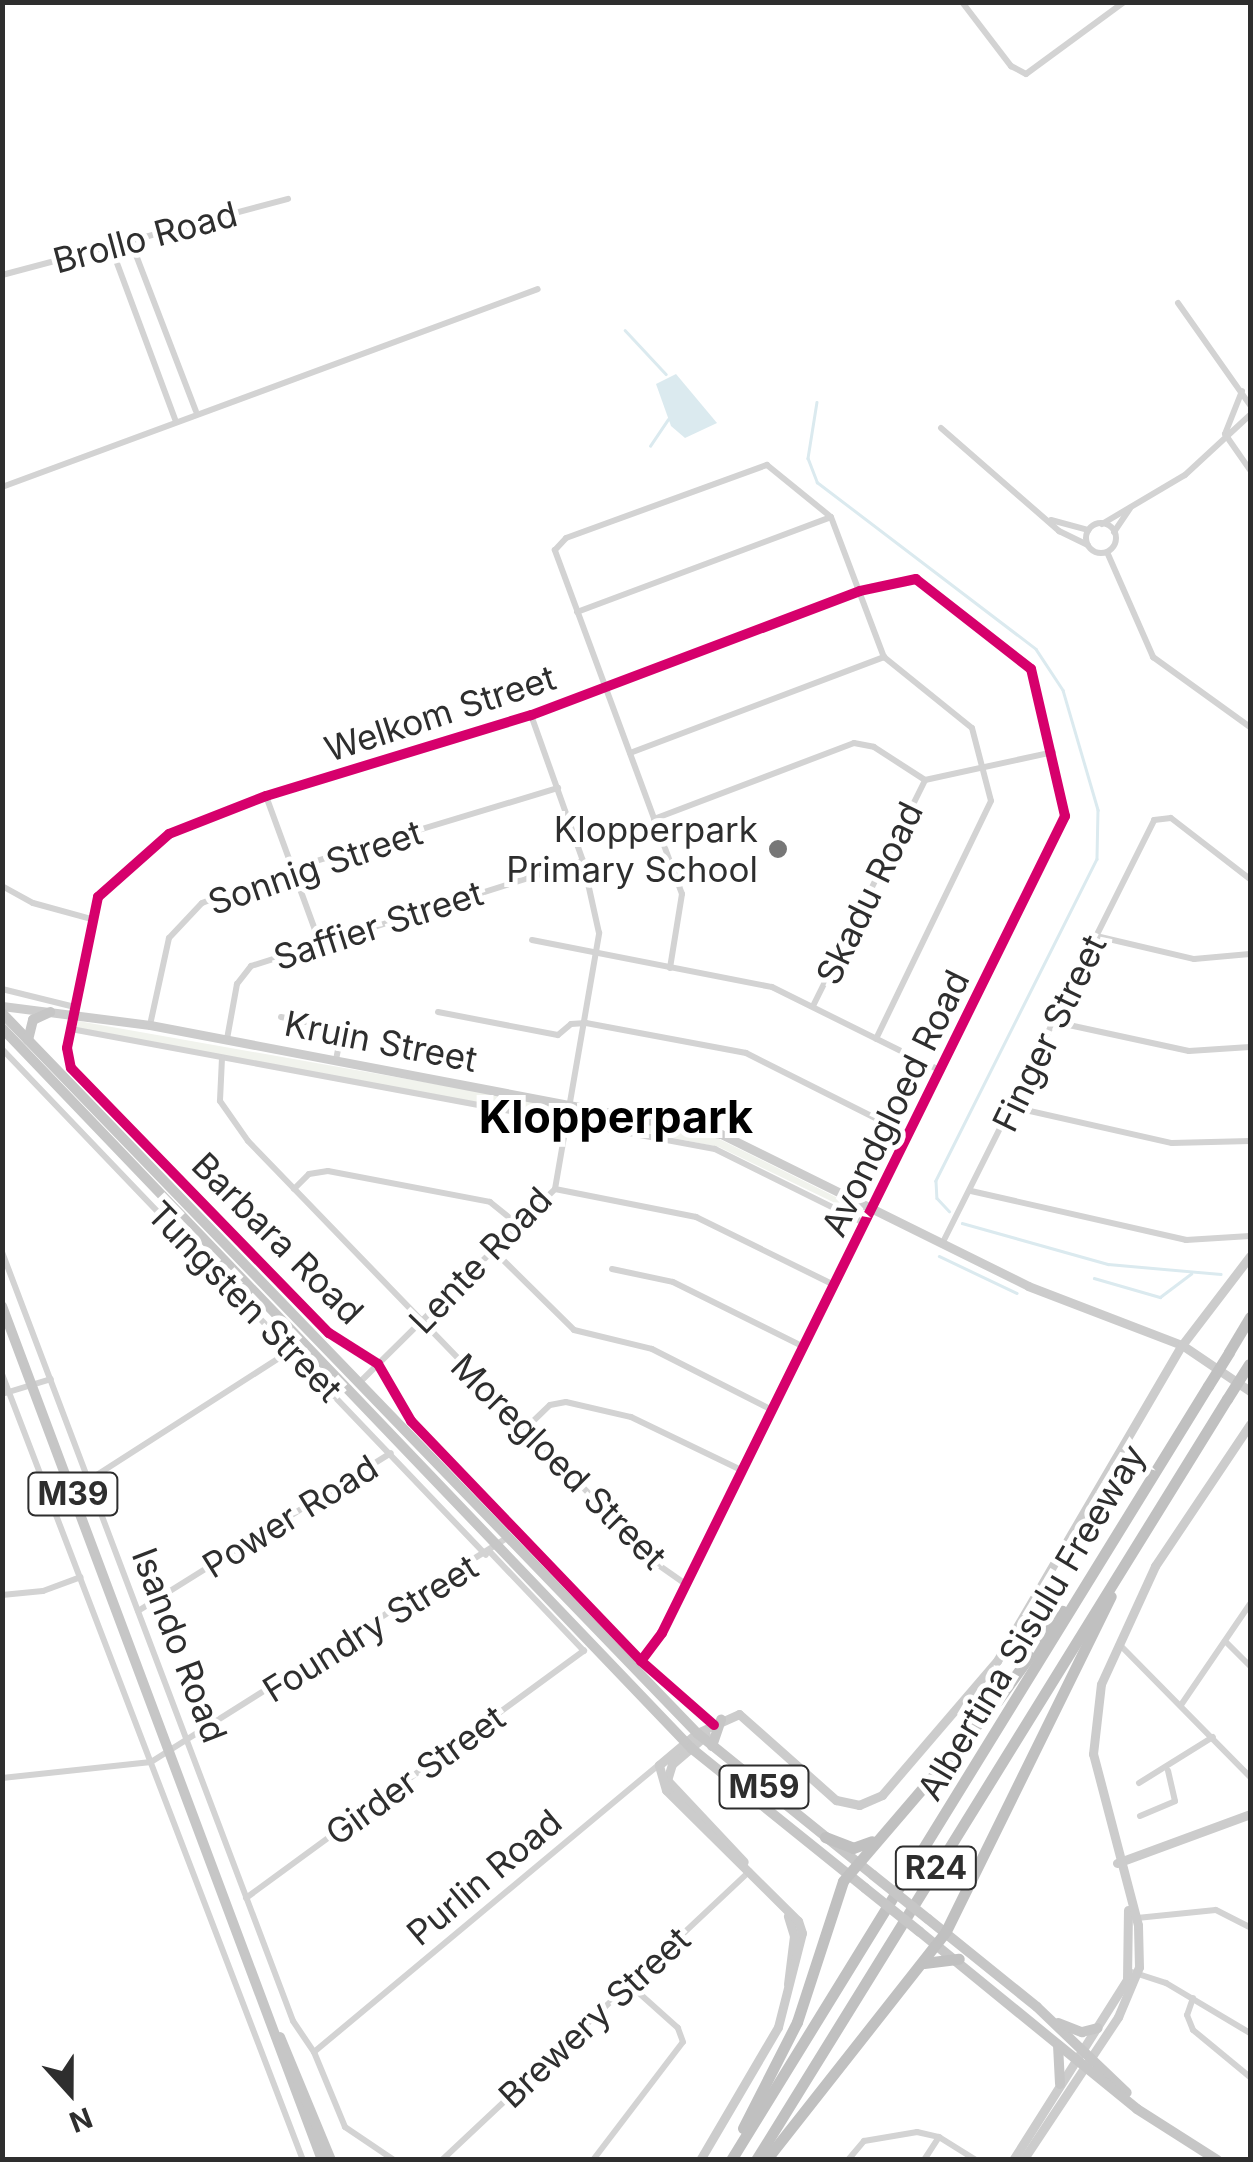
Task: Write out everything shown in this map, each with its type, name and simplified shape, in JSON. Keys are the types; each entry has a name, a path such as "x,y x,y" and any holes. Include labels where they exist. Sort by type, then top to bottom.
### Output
{"highway":[{"name":"Albertina Sisulu Freeway","path":"730,2160 1250,1317"},
{"name":"Albertina Sisulu Freeway","path":"756,2160 1250,1362"},
{"path":"766,2160 946,1931 1118,1578"},
{"path":"730,2160 798,2022 847,1874 1083,1588"},
{"path":"826,1837 856,1848 885,1830"},
{"path":"922,1964 959,1959"}],"main road":[{"name":"Kruin Street","path":"2,1010 74,1012 150,1025 722,1134 1028,1286 1182,1345 1250,1391"},
{"name":"M59","path":"2,1010 360,1383 496,1547 704,1739 1052,2020 1083,2058 1153,2117 1217,2160"},
{"path":"28,1040 33,1020 50,1012"},
{"name":"M59","path":"2,1028 689,1745 920,1932 959,1959 1058,2045 1083,2058"},
{"path":"704,1739 716,1724 736,1714 755,1722 836,1800 859,1805 882,1795 997,1661 1182,1345 1250,1256"},
{"name":"Isando Road","path":"2,1306 322,2160"},
{"path":"360,1383 377,1418"},
{"path":"1023,2160 1133,1973 1133,1918 1092,1728 1118,1643 1156,1566 1250,1424"},
{"name":"Purlin Road","path":"659,1764 704,1739 716,1724"},
{"path":"689,1745 672,1764 668,1780 802,1933 788,1995 771,2042 700,2160"},
{"path":"659,1764 662,1785 748,1872"},
{"path":"1118,1859 1250,1814"},
{"path":"1013,2160 1060,2084 1083,2058 1133,1973"},
{"path":"1052,2020 1082,2032 1098,2028"},
{"name":"Isando Road","path":"277,2032 331,2160"},
{"path":"1058,2045 1060,2084"}],"street":[{"path":"962,2 1011,66 1026,74 1124,2"},
{"name":"Brollo Road","path":"2,275 288,200"},
{"path":"132,242 196,411"},
{"path":"111,247 176,419"},
{"path":"2,486 196,411 538,290"},
{"path":"1178,302 1250,405"},
{"path":"1225,434 1242,390"},
{"path":"1046,518 1089,530 1102,524 1186,475 1225,434 1250,415"},
{"path":"940,428 1046,518 1088,545 1108,552"},
{"path":"1225,434 1250,470"},
{"path":"670,968 682,896 555,554 566,538 767,465 832,517 884,657 970,726 984,766 990,808 876,1039"},
{"path":"1131,507 1114,532 1108,552 1143,638 1170,668 1250,727"},
{"path":"578,612 832,517"},
{"path":"1102,524 1114,532"},
{"path":"1088,545 1089,530"},
{"name":"Welkom Street","path":"74,1012 91,919 103,890 158,840 266,796 531,715 860,591 904,578 930,588"},
{"name":"Avondgloed Road","path":"641,1661 686,1584 1062,826 1065,804 1031,668 930,588"},
{"path":"630,752 884,657"},
{"name":"Lente Road","path":"360,1383 555,1189 600,954 583,861 531,715"},
{"path":"654,819 854,743 874,747 924,780 1053,752"},
{"name":"Skadu Road","path":"813,1006 924,780"},
{"name":"Sonnig Street","path":"150,1025 166,947 182,918 202,902 293,868 558,788"},
{"path":"266,796 319,941"},
{"name":"Finger Street","path":"942,1244 1154,820 1172,818 1250,878"},
{"name":"Saffier Street","path":"227,1040 243,972 319,941 583,861"},
{"path":"2,886 33,903 91,919"},
{"path":"1096,936 1194,959 1250,954"},
{"path":"532,940 772,986 941,1071"},
{"path":"2,989 74,1012"},
{"name":"Barbara Road","path":"74,1012 71,1068 329,1333 378,1364 408,1417 641,1661 716,1724"},
{"path":"438,1012 558,1034 571,1024 586,1023 746,1053 908,1136"},
{"path":"280,1017 342,1029 336,1061"},
{"path":"1055,1022 1189,1051 1250,1047"},
{"name":"Kruin Street","path":"72,1030 715,1150 864,1222"},
{"name":"Tungsten Street","path":"2,1048 391,1453 496,1547 584,1651"},
{"name":"Moregloed Street","path":"222,1058 218,1091 224,1108 294,1189 662,1569 686,1584"},
{"path":"1012,1107 1178,1144 1250,1140"},
{"path":"294,1189 309,1174 328,1171 490,1202 521,1227"},
{"path":"555,1189 696,1217 834,1285"},
{"path":"971,1191 1186,1240 1250,1236"},
{"name":"Isando Road","path":"2,1252 294,2021 314,2052 344,2127 394,2160"},
{"path":"495,1252 574,1330 652,1349 772,1410"},
{"path":"612,1269 673,1282 804,1347"},
{"path":"89,1480 293,1349"},
{"name":"Isando Road","path":"2,1374 6,1394 81,1577 303,2160"},
{"path":"6,1394 50,1380"},
{"path":"526,1428 550,1405 566,1402 631,1417 742,1471"},
{"name":"Power Road","path":"138,1611 391,1453"},
{"name":"Foundry Street","path":"2,1778 152,1762 496,1547"},
{"path":"2,1595 43,1591 81,1577"},
{"path":"1181,1705 1250,1604"},
{"path":"1225,1641 1250,1666"},
{"path":"1118,1643 1250,1777"},
{"name":"Girder Street","path":"246,1898 584,1651"},
{"path":"1138,1783 1168,1770 1213,1737"},
{"name":"Purlin Road","path":"314,2052 659,1764"},
{"path":"1140,1816 1175,1801 1168,1770"},
{"name":"Brewery Street","path":"442,2160 748,1872"},
{"path":"1133,1918 1216,1910 1250,1927"},
{"path":"1133,1973 1192,1998 1250,2033"},
{"path":"593,2160 684,2042 678,2028 629,1984"},
{"path":"1192,1998 1187,2015 1193,2030 1250,2077"},
{"path":"848,2160 868,2140 917,2132 939,2136 976,2160"},
{"path":"924,2160 939,2136"}],"shaded area":[{"path":"676,374 717,423 685,438 671,426 656,384"},
{"path":"78,1021 561,1106 559,1117 76,1032"},
{"path":"578,1111 709,1134 864,1211 862,1216 719,1147 577,1119"}],"waterway":[{"path":"625,330 666,374"},
{"path":"817,402 808,458 817,482 1036,649 1063,690 1098,810 1097,859 936,1181 937,1198 949,1211"},
{"path":"650,446 668,419"},
{"path":"962,1223 1108,1264 1221,1274"},
{"path":"939,1256 1017,1293"},
{"path":"1094,1278 1160,1297 1191,1274"}],"cycle path":[{"path":"641,1661 662,1633 1065,816 1031,669 916,579 860,591 531,715 266,796 169,834 98,897 67,1048 71,1068 329,1333 378,1364 411,1421 641,1661 714,1725"}],"place":[{"name":"Klopperpark Primary School","path":"778,849"}],"district":[{"name":"Klopperpark","path":"616,1117"}]}
